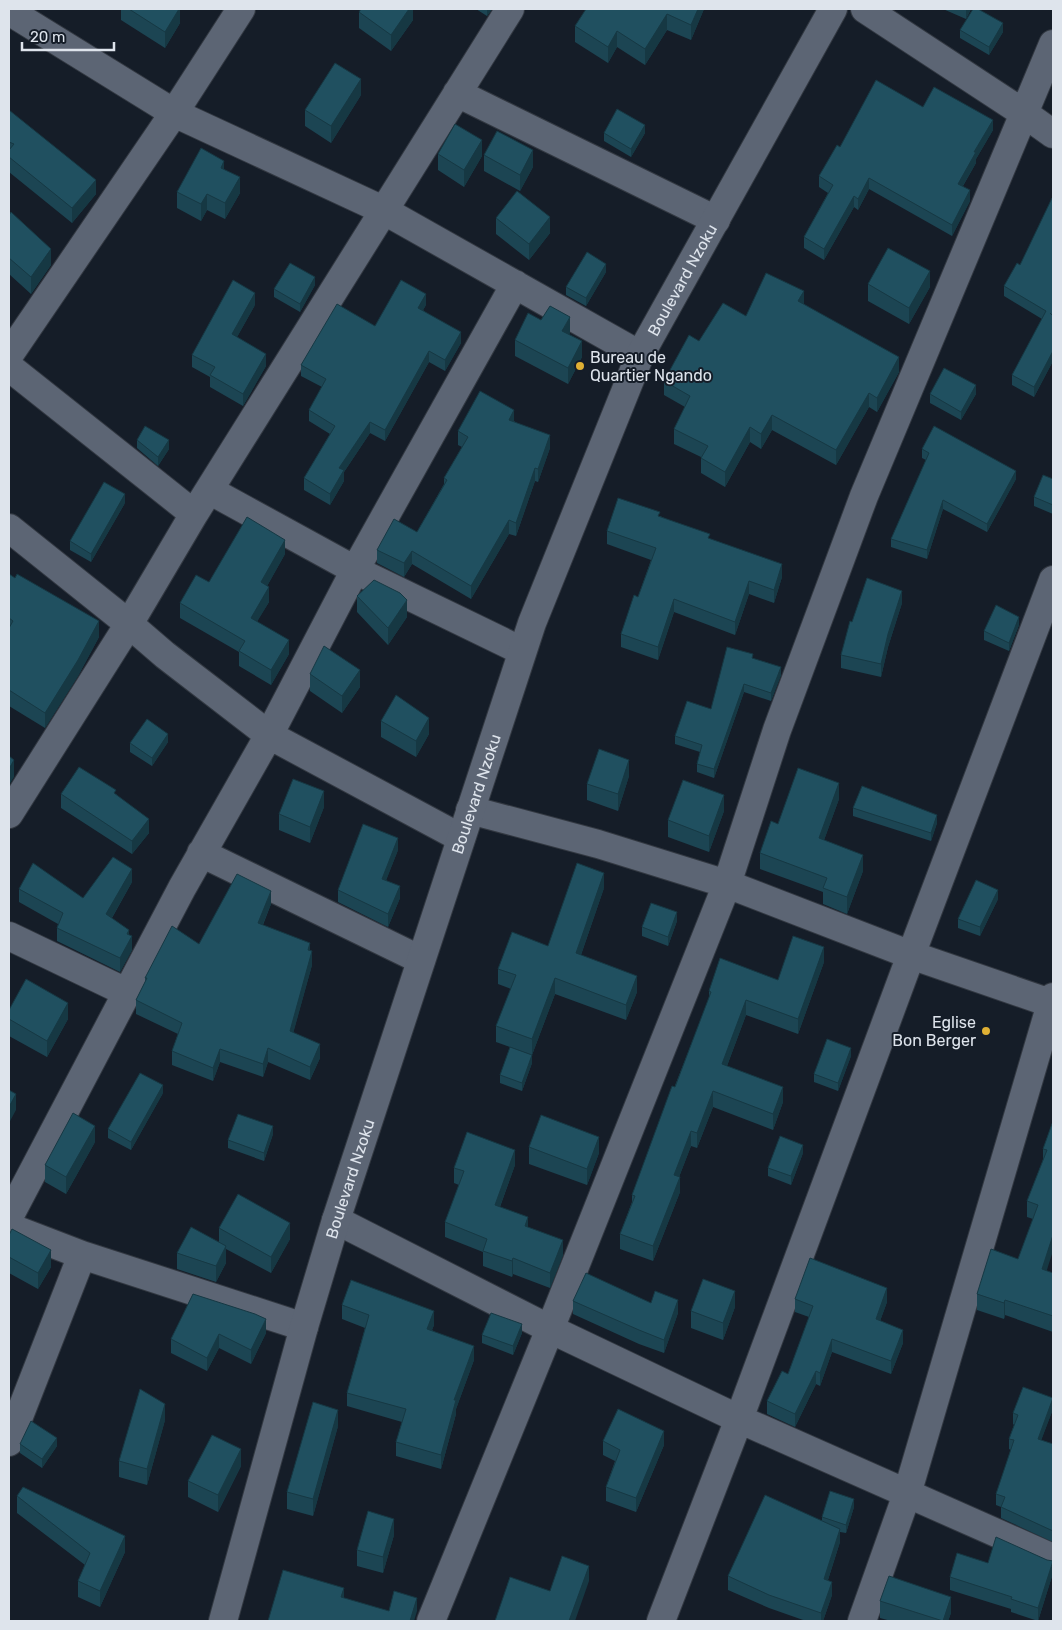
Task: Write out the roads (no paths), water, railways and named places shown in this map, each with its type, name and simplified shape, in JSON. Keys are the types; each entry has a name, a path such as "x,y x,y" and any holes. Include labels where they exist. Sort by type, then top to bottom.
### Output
{"street":[{"path":"9,355 174,113 241,9"},
{"path":"9,814 129,624 194,514 383,210 510,9"},
{"name":"Boulevard Nzoku","path":"223,1621 304,1327 336,1220 522,651 640,355 833,9"},
{"path":"865,9 1053,134"},
{"path":"9,11 174,113 383,210 640,355"},
{"path":"431,1621 727,884 777,730 864,496 1053,44"},
{"path":"457,93 716,220"},
{"path":"9,1217 201,853 269,735 355,570 515,284"},
{"path":"9,367 194,514"},
{"path":"209,490 355,570 522,651"},
{"path":"9,528 165,655 269,735 461,838"},
{"path":"660,1621 739,1419 911,954 1053,580"},
{"path":"470,810 598,844 727,884 911,954 1052,1001 907,1494 862,1621"},
{"path":"201,853 421,960"},
{"path":"9,936 126,992"},
{"path":"336,1220 550,1328 739,1419 1053,1558"},
{"path":"9,1227 82,1255 304,1327"},
{"path":"9,1442 82,1255"}],"place":[{"name":"Bureau de Quartier Ngando","path":"580,366"},
{"name":"Eglise Bon Berger","path":"986,1031"}]}
